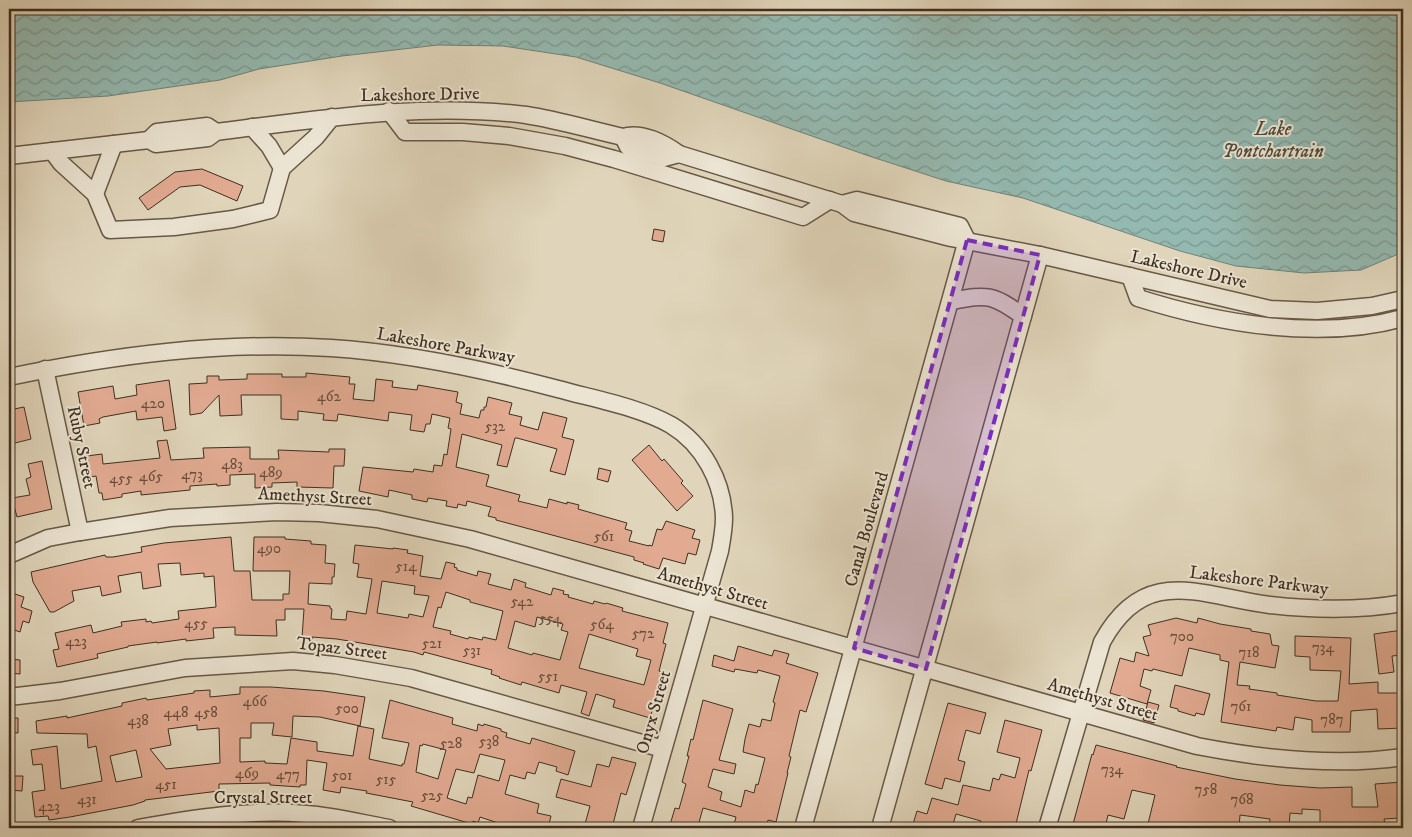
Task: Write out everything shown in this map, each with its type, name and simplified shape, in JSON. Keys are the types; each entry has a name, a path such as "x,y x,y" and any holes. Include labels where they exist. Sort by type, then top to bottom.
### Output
{"street":[{"name":"Lakeshore Drive","path":"9,156 149,140 157,132 207,126 216,132 389,111 489,112 527,116 623,137 628,147 664,158 678,154 836,202 854,213 951,238 968,240 1130,276 1270,309 1317,311 1372,306 1403,299"},
{"path":"389,111 405,132 463,132 509,136 565,146 803,217 836,202"},
{"path":"52,151 61,164 95,194 110,230 174,227 233,220 270,210 282,168 316,137 332,117"},
{"path":"252,127 269,146 282,168"},
{"path":"95,194 114,144"},
{"name":"Canal Boulevard","path":"804,828 968,240"},
{"path":"880,828 1040,256"},
{"path":"1130,276 1138,298 1173,309 1221,318 1302,330 1348,328 1403,318"},
{"path":"952,301 981,295 1002,301 1022,316"},
{"name":"Lakeshore Parkway","path":"9,376 152,352 218,346 332,348 378,352 454,364 566,391 644,414 671,425 687,438 696,447 709,466 718,484 724,518 724,530 704,606"},
{"name":"Ruby Street","path":"45,369 80,532"},
{"name":"Amethyst Street","path":"9,555 48,538 170,518 268,512 319,513 377,519 470,539 1197,746 1241,755 1297,760 1342,761 1403,757"},
{"name":"Lakeshore Parkway","path":"1080,714 1095,661 1110,627 1119,616 1137,601 1169,590 1190,590 1269,605 1306,608 1349,609 1403,603"},
{"name":"Onyx Street","path":"641,828 704,606"},
{"name":"Topaz Street","path":"9,697 60,691 185,668 293,661 335,665 411,678 664,749"},
{"path":"1047,828 1080,714"},
{"name":"Crystal Street","path":"138,828 186,819 233,814 274,813 338,818 389,828"}],"highlighted area":[{"path":"967,240 1040,255 926,669 854,648"}],"water":[{"name":"Lake Pontchartrain","path":"9,9 1403,9 1403,252 1361,270 1304,273 1236,266 1180,251 1023,198 946,181 660,83 576,57 503,46 438,45 342,56 259,69 220,80 108,96 9,102"}],"building":[{"path":"202,169 243,186 237,201 200,185 180,187 148,210 139,198 175,172"},
{"path":"654,229 665,231 663,242 652,240"},
{"path":"306,373 350,377 349,384 355,384 353,399 374,401 376,379 393,381 392,387 417,390 418,385 458,392 456,402 462,404 460,414 479,418 481,410 484,410 484,407 486,407 488,397 512,403 509,414 522,417 520,425 538,430 543,412 567,418 562,437 574,440 565,475 550,471 557,449 517,438 515,438 507,467 497,465 502,445 462,434 456,467 489,475 486,486 520,495 518,501 547,508 549,499 567,504 567,502 579,505 578,509 627,523 625,529 632,531 629,541 652,546 657,529 662,530 666,521 695,530 692,538 700,540 696,555 688,553 685,564 663,558 659,569 634,560 634,557 496,520 496,518 488,516 491,507 467,501 466,506 458,504 457,508 446,506 447,501 428,498 427,502 412,499 412,495 389,490 388,497 359,491 363,467 413,472 414,469 433,472 434,465 442,466 444,454 447,455 451,429 448,428 450,418 432,414 430,424 426,424 424,432 410,430 412,415 389,412 388,421 338,414 337,421 323,420 324,414 298,411 298,420 281,419 281,395 241,395 242,415 220,416 219,395 202,413 190,415 189,384 207,383 207,376 219,376 219,380 247,379 247,374 282,374 282,377 306,377"},
{"path":"169,380 176,429 164,431 162,417 137,420 136,411 103,417 99,419 100,423 84,426 78,392 113,386 115,399 137,395 136,385"},
{"path":"24,407 31,439 11,444 9,410"},
{"path":"167,440 171,460 204,458 203,448 250,447 250,459 279,459 278,450 329,452 329,449 345,449 344,466 334,466 333,488 297,487 297,482 272,483 272,487 255,488 255,474 230,475 230,485 190,486 190,490 141,495 141,491 103,500 102,493 99,493 96,476 90,477 87,456 102,454 103,464 160,458 157,441"},
{"path":"649,445 662,461 664,459 683,481 681,483 693,496 677,511 632,460"},
{"path":"42,461 52,509 17,517 12,498 30,495 26,479 31,477 28,464"},
{"path":"599,468 611,471 608,482 597,479"},
{"path":"231,537 234,571 250,571 252,600 283,600 283,594 289,594 290,571 253,571 254,537 285,537 285,539 311,541 311,544 326,545 325,563 335,564 332,584 309,583 308,604 330,606 332,609 331,619 346,620 347,611 366,614 372,579 357,577 359,564 353,563 355,545 408,550 407,553 423,556 420,576 441,579 446,562 455,564 454,567 457,570 477,576 478,571 491,574 488,584 511,590 514,579 526,583 525,587 551,595 553,588 564,591 563,594 569,595 568,597 593,604 594,601 606,603 623,608 622,611 668,623 663,643 666,644 659,671 663,673 650,718 613,707 615,700 596,694 589,716 581,713 587,692 561,685 559,693 522,682 521,685 491,674 492,670 424,652 423,655 337,639 302,638 304,609 285,609 285,620 276,620 277,636 235,635 235,627 213,628 214,638 186,641 186,639 128,646 97,654 98,658 57,667 53,650 59,649 55,633 91,625 93,633 122,626 121,622 146,619 146,622 151,621 152,623 179,619 178,611 216,607 214,576 204,577 204,573 181,575 180,563 158,564 161,586 143,589 141,572 118,576 121,592 102,596 100,586 72,591 74,601 54,612 50,612 33,582 31,572 105,555 106,557 113,557 142,552 141,547","holes":["382,581 415,586 414,594 429,596 423,617 409,614 408,618 377,613","446,592 470,600 470,602 503,611 496,640 483,637 482,640 469,637 468,639 450,634 451,631 433,627 438,607 441,608","537,617 563,624 561,630 568,632 560,660 508,648 515,621 535,627","589,634 638,649 636,656 651,660 644,685 579,668"]},
{"path":"9,592 24,597 21,607 32,611 29,623 23,621 20,632 9,628"},
{"path":"1176,618 1197,623 1198,618 1270,634 1272,645 1279,646 1275,668 1240,662 1237,685 1250,686 1249,689 1277,693 1277,695 1316,701 1338,701 1341,671 1310,670 1310,657 1295,656 1295,636 1351,638 1349,684 1378,682 1378,693 1403,693 1403,728 1378,729 1377,709 1351,711 1350,732 1312,732 1312,720 1295,717 1293,730 1277,727 1276,731 1221,722 1229,662 1220,660 1220,655 1189,648 1182,676 1153,669 1152,671 1144,669 1140,686 1151,690 1147,704 1110,693 1120,658 1134,662 1136,652 1149,656 1143,637 1151,635 1148,625"},
{"path":"1403,630 1403,655 1392,656 1394,672 1379,674 1374,634"},
{"path":"738,646 772,656 774,650 789,654 786,663 818,673 806,712 800,710 776,822 768,820 766,828 733,828 736,817 703,808 698,826 694,824 693,828 669,828 675,808 679,809 686,784 682,782 689,756 687,756 703,700 733,709 719,760 736,764 734,774 713,769 708,787 722,792 720,800 741,807 745,790 754,793 756,784 758,785 765,758 743,752 745,739 749,724 760,727 762,719 771,721 775,703 773,702 780,676 758,670 757,673 735,669 734,672 712,666 714,655 734,661"},
{"path":"9,659 20,660 20,674 9,673"},
{"path":"1175,685 1210,694 1204,715 1196,713 1195,716 1170,707"},
{"path":"240,687 271,687 324,691 365,697 360,726 320,717 293,716 292,737 272,735 274,723 251,723 251,738 240,738 240,762 265,761 265,763 287,764 291,738 317,742 317,751 353,756 358,726 374,729 369,759 402,766 409,743 382,738 390,700 453,718 452,724 477,731 478,724 483,726 484,724 501,729 501,731 507,733 506,737 530,744 532,738 575,751 568,775 556,771 557,767 539,762 535,774 527,772 525,779 510,775 505,794 539,804 537,813 551,816 548,828 503,828 504,825 480,817 478,823 473,821 472,824 411,806 413,802 366,793 367,791 341,787 340,793 323,790 327,763 307,760 306,785 300,785 300,787 270,785 270,783 219,784 219,791 145,800 133,805 49,820 48,816 35,817 32,792 45,790 42,764 33,765 31,750 57,746 61,789 102,781 96,746 88,748 87,734 37,733 36,721 67,716 67,718 122,706 122,703 146,698 147,700 194,693 194,691 210,690 210,697 240,694","holes":["197,725 197,730 219,728 220,763 166,769 150,749 171,745 168,729","423,744 446,750 438,779 416,772 420,745 422,746","136,750 142,777 116,782 110,756","480,754 505,760 499,781 478,775 472,798 468,797 466,804 447,798 456,769 474,773"]},
{"path":"1148,702 1159,705 1154,723 1143,720"},
{"path":"948,703 986,713 980,734 966,730 958,760 965,762 960,782 945,778 942,789 925,784"},
{"path":"9,718 18,718 18,733 9,732"},
{"path":"1005,720 1042,730 1031,771 1029,770 1015,828 979,828 981,821 956,814 952,828 928,828 913,824 917,811 927,814 932,798 958,805 963,785 990,791 993,778 999,780 1001,774 1015,778 1020,758 997,752"},
{"path":"1096,745 1176,767 1235,779 1320,788 1352,787 1352,807 1378,807 1375,784 1403,782 1403,813 1398,813 1399,818 1384,819 1386,828 1354,828 1354,826 1350,826 1350,823 1320,823 1320,810 1302,809 1302,814 1290,813 1289,828 1269,828 1270,819 1240,815 1239,828 1147,828 1155,795 1132,790 1124,819 1108,815 1105,828 1072,828"},
{"path":"612,757 636,763 626,795 621,793 612,828 585,824 590,806 556,797 561,779 591,787 597,764 609,767"},
{"path":"9,776 23,776 22,791 9,790"}]}
